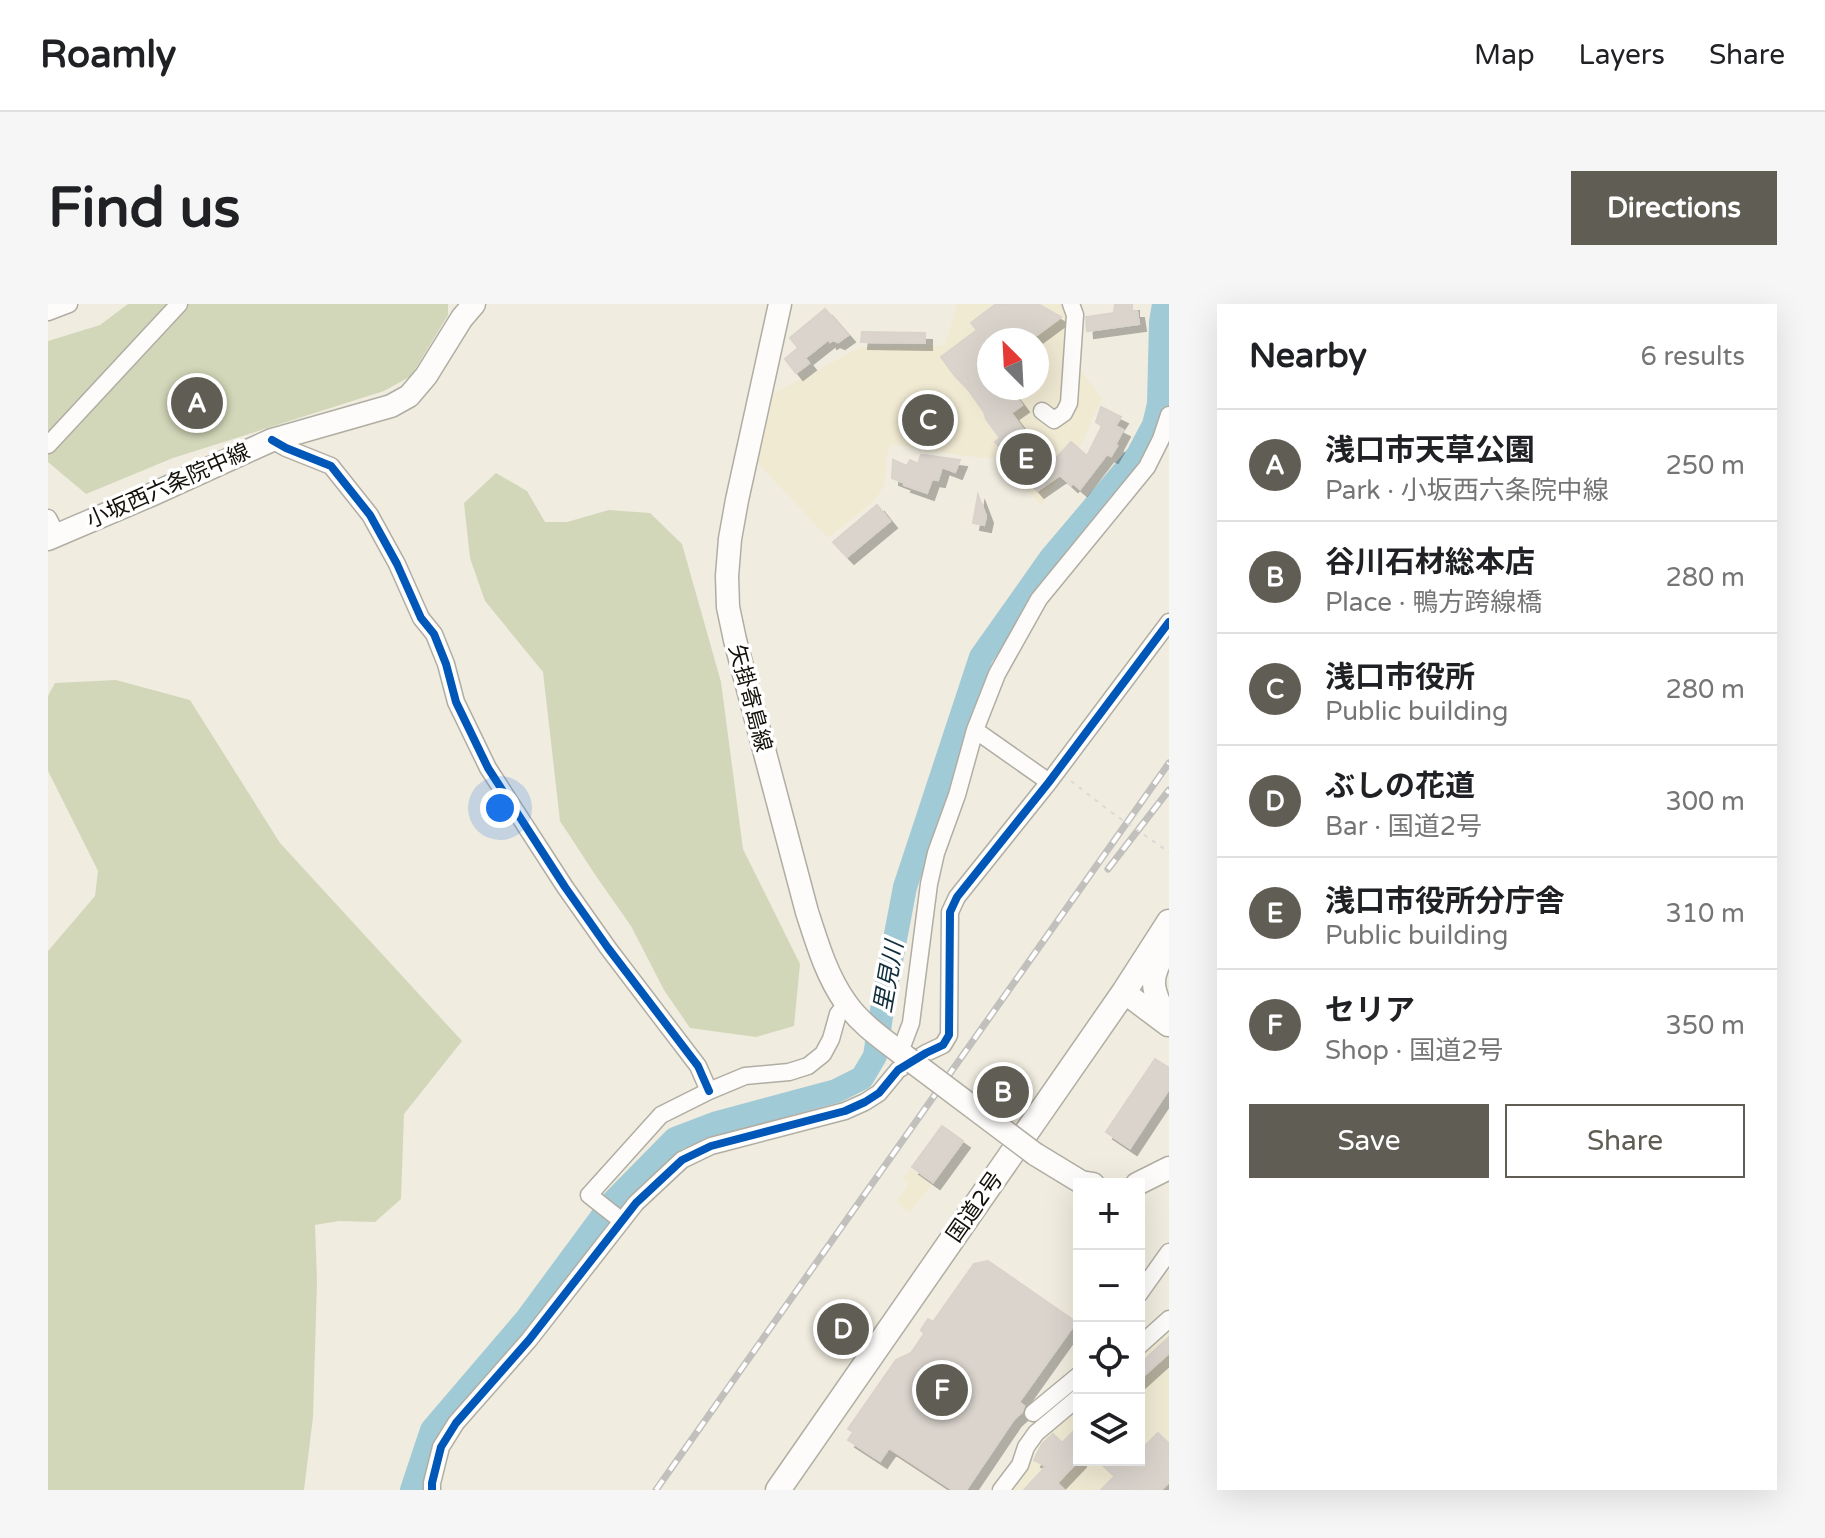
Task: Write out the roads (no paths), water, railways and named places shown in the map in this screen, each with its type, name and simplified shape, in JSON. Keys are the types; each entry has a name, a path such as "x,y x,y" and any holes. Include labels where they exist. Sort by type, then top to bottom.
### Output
{"highway":[{"name":"国道2号","path":"778,1490 1124,992 1169,922"}],"main road":[{"name":"小坂西六条院中線","path":"51,531 151,495 272,440 391,406 409,396 426,376 474,304"},
{"name":"矢掛寄島線","path":"780,304 730,539 728,607 807,912 820,951 852,1011 899,1052 1035,1154 1074,1178"},
{"path":"1169,946 1155,967 1154,984 1169,1024"},
{"path":"1124,992 1169,1024"},
{"path":"1145,1180 1169,1168"}],"street":[{"path":"48,312 69,304"},
{"path":"48,445 179,304"},
{"path":"1042,411 1054,420 1064,413 1069,403 1075,315 1071,304"},
{"path":"899,1052 911,1023 929,884 936,853 957,795 975,730 997,674 1039,599 1147,467 1169,415"},
{"path":"272,440 331,466 370,515 397,564 421,618 434,634 456,702 488,768 583,911 698,1066 709,1091"},
{"path":"432,1490 441,1447 456,1423 529,1340 636,1203 682,1160 711,1146 845,1111 879,1093 898,1070 943,1045 949,1035 950,912 957,897 1169,622"},
{"path":"975,730 1053,776"},
{"path":"622,1221 589,1195 661,1115 745,1076 789,1072 808,1066 823,1054 838,1014 852,1011"},
{"path":"1145,1286 1169,1252"},
{"path":"1145,1341 1169,1319"},
{"path":"1033,1413 1073,1380"},
{"path":"1001,1490 1020,1465 1026,1447 1036,1433 1073,1402"}],"waterway":[{"name":"里見川","path":"412,1490 432,1430 526,1320 613,1202 675,1139 717,1123 836,1091 862,1078 875,1056 905,887 981,657 1051,558 1138,455 1154,425 1159,404 1164,304"}],"railway":[{"path":"656,1490 1169,763"},
{"path":"1108,869 1169,790"}],"place":[{"name":"浅口市天草公園","path":"197,403"},
{"name":"浅口市役所","path":"928,420"},
{"name":"浅口市役所分庁舎","path":"1026,459"},
{"name":"谷川石材総本店","path":"1003,1092"},
{"name":"ぶしの花道","path":"843,1329"},
{"name":"セリア","path":"942,1390"}]}
